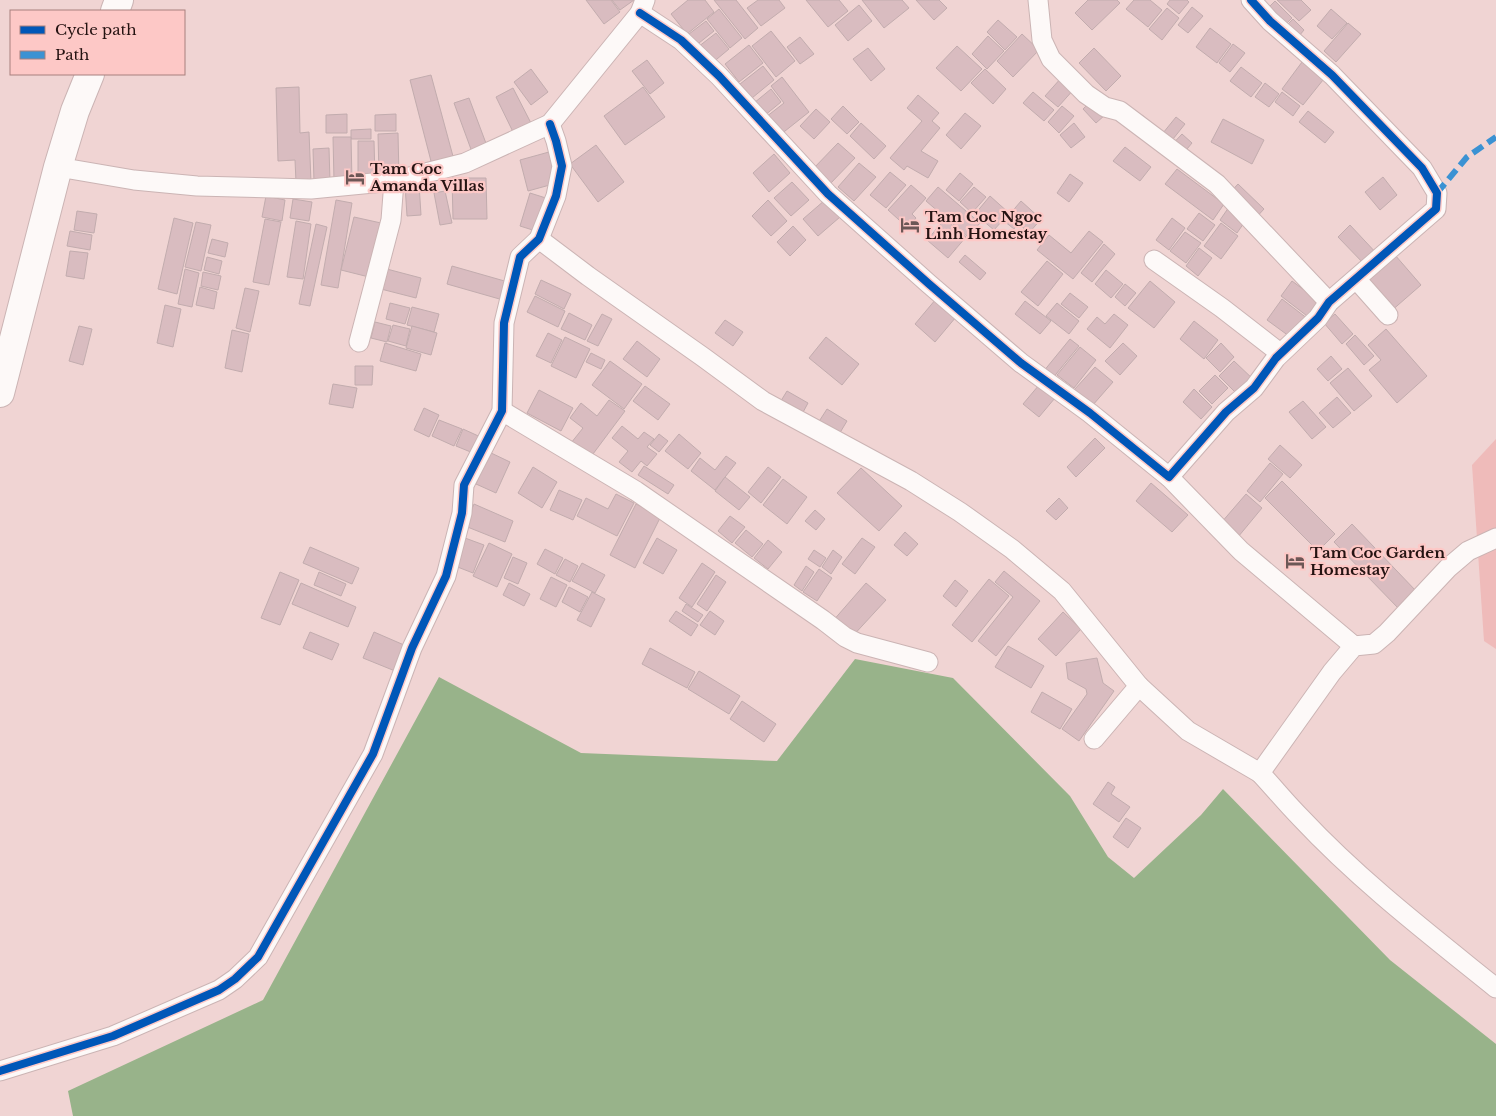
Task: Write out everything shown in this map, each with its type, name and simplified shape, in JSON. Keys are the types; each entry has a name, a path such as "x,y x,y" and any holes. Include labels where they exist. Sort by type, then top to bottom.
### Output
{"main road":[{"path":"0,393 58,167 75,111 90,75"}],"street":[{"path":"1038,0 1042,40 1051,59 1086,94 1104,107 1120,111 1217,184 1330,302"},
{"path":"1169,477 1226,412 1254,388 1280,353 1318,318 1330,302 1436,209 1437,192 1422,168 1332,75 1270,21 1251,0"},
{"path":"58,167 134,180 197,186 311,189 394,181 465,163 550,124 643,6 719,76 828,194 942,296 1021,363 1090,413 1169,477 1241,550 1354,646"},
{"path":"0,1071 113,1036 219,990 235,979 258,956 373,754 412,648 446,576 462,513 464,485 502,411 504,323 520,257 539,240 556,196 562,166 550,124"},
{"path":"359,342 391,220 394,181"},
{"path":"539,240 763,401 911,481 960,512 1012,549 1062,591 1139,686 1188,731 1260,773 1301,819 1339,855 1412,920 1496,988"},
{"path":"1154,260 1222,308 1280,353"},
{"path":"1357,280 1388,315"},
{"path":"502,411 636,491 823,620 844,637 857,643 928,662"},
{"path":"1260,773 1332,672 1354,646 1374,644 1387,633 1448,568 1468,551 1496,538"},
{"path":"1094,740 1139,686"}],"shaded area":[{"path":"1496,439 1496,649 1484,641 1472,465"},
{"path":"855,659 953,678 1070,796 1108,857 1134,878 1201,815 1223,789 1390,960 1496,1044 1496,1116 73,1116 68,1091 263,1000 439,677 581,753 777,761"}],"building":[{"path":"586,0 611,0 620,12 604,24"},
{"path":"612,0 634,0 620,10"},
{"path":"688,0 705,0 714,12 687,34 671,14"},
{"path":"714,0 736,0 758,28 745,39"},
{"path":"758,0 779,0 785,8 761,26 747,8"},
{"path":"806,0 839,0 848,11 828,27"},
{"path":"862,0 902,0 909,8 884,28"},
{"path":"916,0 939,0 947,8 934,20"},
{"path":"1088,0 1117,0 1120,3 1092,30 1075,13"},
{"path":"1134,0 1150,0 1162,10 1148,27 1126,9"},
{"path":"1170,0 1187,0 1189,2 1179,14 1167,4"},
{"path":"1277,0 1301,0 1311,10 1299,21"},
{"path":"1275,1 1292,18 1281,29 1264,12"},
{"path":"859,5 872,21 848,41 835,25"},
{"path":"1192,7 1203,16 1188,33 1178,25"},
{"path":"1167,8 1179,18 1162,40 1149,29"},
{"path":"719,9 742,38 730,48 707,19"},
{"path":"1331,9 1347,23 1332,39 1317,26"},
{"path":"1293,19 1304,30 1299,36 1287,25"},
{"path":"998,20 1017,37 1005,50 987,32"},
{"path":"706,21 714,31 694,47 685,37"},
{"path":"1348,23 1361,34 1336,62 1324,51"},
{"path":"1210,28 1231,44 1217,63 1196,47"},
{"path":"771,31 795,61 776,77 752,46"},
{"path":"716,33 729,49 711,64 698,47"},
{"path":"1022,34 1039,50 1013,77 997,61"},
{"path":"988,36 1004,51 987,69 972,54"},
{"path":"800,37 814,54 800,64 787,47"},
{"path":"1233,44 1245,53 1230,72 1219,63"},
{"path":"749,45 763,63 739,82 725,64"},
{"path":"957,46 982,69 961,91 936,68"},
{"path":"868,48 885,69 871,81 853,59"},
{"path":"1094,48 1121,76 1106,91 1079,63"},
{"path":"1305,58 1327,75 1303,105 1282,89"},
{"path":"647,60 664,83 650,94 632,71"},
{"path":"763,66 774,80 752,98 740,84"},
{"path":"1241,67 1262,83 1251,97 1230,81"},
{"path":"531,69 548,92 531,105 514,82"},
{"path":"985,69 1006,89 993,104 971,83"},
{"path":"431,75 454,160 432,165 410,80"},
{"path":"782,77 809,112 780,135 766,117 784,103 771,86"},
{"path":"1062,77 1075,88 1058,107 1045,96"},
{"path":"1265,83 1279,94 1269,107 1255,97"},
{"path":"299,87 300,133 309,132 311,182 296,182 295,160 278,161 276,88"},
{"path":"643,87 665,117 625,145 604,116"},
{"path":"513,88 533,127 515,136 496,97"},
{"path":"771,89 781,102 764,116 754,103"},
{"path":"1033,92 1054,110 1044,121 1023,103"},
{"path":"1282,92 1300,106 1293,116 1275,102"},
{"path":"918,95 939,113 932,121 940,128 921,151 938,161 928,178 907,166 904,170 890,158 922,121 907,108"},
{"path":"469,98 487,146 472,152 454,103"},
{"path":"1091,101 1105,115 1096,123 1083,109"},
{"path":"843,106 859,122 847,134 831,119"},
{"path":"1062,106 1074,116 1059,133 1048,122"},
{"path":"816,109 830,122 814,139 800,126"},
{"path":"1308,111 1334,132 1325,143 1299,122"},
{"path":"965,113 981,126 961,149 946,135"},
{"path":"347,114 347,133 326,133 326,115"},
{"path":"396,114 396,131 375,131 375,115"},
{"path":"1142,115 1163,133 1176,117 1185,124 1165,149 1135,124"},
{"path":"1223,119 1264,140 1252,164 1211,142"},
{"path":"861,123 886,146 874,159 850,136"},
{"path":"1074,123 1085,137 1071,148 1060,135"},
{"path":"371,129 371,139 351,139 351,130"},
{"path":"398,133 399,177 379,177 378,134"},
{"path":"1182,134 1192,143 1177,161 1166,151"},
{"path":"333,137 351,137 352,181 334,181"},
{"path":"358,141 374,141 375,177 358,177"},
{"path":"838,143 855,158 829,185 813,169"},
{"path":"596,145 624,182 598,202 570,164"},
{"path":"1125,147 1151,167 1140,181 1113,161"},
{"path":"329,148 330,182 314,182 313,149"},
{"path":"549,152 557,183 528,191 520,160"},
{"path":"774,154 790,173 769,192 753,173"},
{"path":"859,163 876,177 854,201 838,187"},
{"path":"1177,169 1224,204 1213,220 1165,184"},
{"path":"890,172 906,185 886,208 870,195"},
{"path":"960,173 973,184 959,201 946,190"},
{"path":"1070,174 1083,183 1069,202 1057,193"},
{"path":"1383,177 1397,195 1380,210 1365,192"},
{"path":"452,178 486,178 487,219 453,219"},
{"path":"792,182 809,200 791,216 774,198"},
{"path":"419,184 421,215 407,216 405,185"},
{"path":"1238,184 1264,209 1252,222 1226,197"},
{"path":"911,185 926,198 912,214 916,218 908,228 888,210"},
{"path":"938,187 980,223 968,237 926,201"},
{"path":"974,187 986,197 972,213 960,202"},
{"path":"445,191 452,223 440,225 434,193"},
{"path":"530,193 549,199 539,232 520,226"},
{"path":"266,196 285,200 282,221 262,217"},
{"path":"990,196 1009,213 994,230 975,214"},
{"path":"293,199 312,202 309,221 290,218"},
{"path":"336,200 352,203 338,288 321,285"},
{"path":"768,200 787,221 771,236 752,216"},
{"path":"825,200 840,217 818,236 803,219"},
{"path":"1021,201 1041,219 1029,233 1018,223 1014,229 1004,221"},
{"path":"1229,207 1246,220 1237,233 1220,220"},
{"path":"77,211 97,214 94,233 74,230"},
{"path":"1199,213 1215,225 1203,241 1187,229"},
{"path":"354,217 381,223 369,277 341,270"},
{"path":"174,218 193,223 177,294 158,289"},
{"path":"1172,218 1185,228 1169,250 1156,240"},
{"path":"265,219 281,222 269,285 253,282"},
{"path":"945,219 966,237 948,258 927,240"},
{"path":"296,221 311,224 303,279 287,277"},
{"path":"196,222 211,225 201,271 185,267"},
{"path":"1221,223 1238,236 1221,259 1204,246"},
{"path":"316,224 327,227 310,306 299,304"},
{"path":"1350,225 1379,256 1367,267 1338,237"},
{"path":"793,226 806,240 790,256 777,242"},
{"path":"70,231 92,235 90,250 67,246"},
{"path":"1089,231 1103,242 1073,279 1037,250 1049,235 1071,253"},
{"path":"1185,232 1201,243 1186,263 1170,251"},
{"path":"212,239 228,243 225,257 208,253"},
{"path":"1104,244 1115,254 1092,282 1081,273"},
{"path":"1199,248 1212,258 1198,276 1186,266"},
{"path":"70,251 88,253 84,279 66,276"},
{"path":"965,255 986,273 980,280 959,262"},
{"path":"1395,255 1421,285 1390,312 1364,282"},
{"path":"207,257 222,261 219,274 204,270"},
{"path":"1047,261 1063,274 1038,306 1021,292"},
{"path":"452,266 508,282 503,300 447,284"},
{"path":"383,268 421,278 416,298 377,288"},
{"path":"185,269 199,273 192,307 178,304"},
{"path":"1106,270 1123,284 1111,298 1095,284"},
{"path":"203,272 221,276 218,290 201,286"},
{"path":"541,280 571,294 564,309 535,294"},
{"path":"1150,281 1175,302 1154,328 1128,308"},
{"path":"1292,281 1323,304 1311,319 1281,296"},
{"path":"1125,284 1136,293 1125,306 1115,297"},
{"path":"200,287 217,292 214,309 196,305"},
{"path":"245,288 259,291 250,332 236,328"},
{"path":"1070,293 1088,307 1079,318 1061,304"},
{"path":"535,296 565,311 558,327 527,312"},
{"path":"936,299 956,317 935,342 915,324"},
{"path":"1282,299 1308,319 1293,339 1267,320"},
{"path":"1025,301 1051,321 1040,334 1015,314"},
{"path":"390,303 410,308 405,324 386,319"},
{"path":"1057,303 1079,321 1069,334 1046,316"},
{"path":"165,305 181,309 173,347 157,343"},
{"path":"412,307 439,314 434,332 407,325"},
{"path":"569,313 592,325 585,340 561,329"},
{"path":"602,314 612,319 598,346 587,341"},
{"path":"1114,314 1128,325 1110,348 1087,329 1097,317 1105,324"},
{"path":"1335,314 1353,334 1342,344 1324,323"},
{"path":"725,320 743,332 733,346 715,333"},
{"path":"1194,321 1218,340 1204,359 1180,339"},
{"path":"375,322 391,326 387,342 371,338"},
{"path":"393,325 410,329 406,346 388,341"},
{"path":"79,326 92,329 83,365 69,361"},
{"path":"412,326 437,333 431,355 406,348"},
{"path":"1386,329 1427,376 1397,403 1369,370 1381,360 1368,345"},
{"path":"232,330 249,334 242,372 225,368"},
{"path":"548,333 562,340 551,363 536,356"},
{"path":"1355,335 1374,356 1364,365 1346,344"},
{"path":"565,337 590,349 576,378 551,366"},
{"path":"826,337 859,364 842,385 809,358"},
{"path":"1070,339 1079,346 1052,379 1043,372"},
{"path":"637,341 660,359 647,377 623,359"},
{"path":"385,343 421,354 416,371 380,361"},
{"path":"1123,343 1137,356 1120,375 1105,361"},
{"path":"1221,343 1234,357 1220,372 1206,358"},
{"path":"1080,347 1096,360 1074,388 1057,375"},
{"path":"591,353 605,360 601,369 586,362"},
{"path":"1331,356 1342,369 1328,381 1317,369"},
{"path":"610,361 642,384 624,409 592,385"},
{"path":"1234,361 1255,381 1240,397 1219,376"},
{"path":"355,366 373,366 372,385 355,385"},
{"path":"1095,367 1113,382 1092,406 1074,390"},
{"path":"1348,368 1372,396 1354,411 1330,383"},
{"path":"1215,375 1228,388 1212,404 1199,391"},
{"path":"333,384 357,388 353,408 329,404"},
{"path":"1039,385 1055,398 1039,417 1023,404"},
{"path":"645,386 670,404 658,420 633,401"},
{"path":"1194,389 1212,407 1201,419 1183,402"},
{"path":"539,390 573,408 561,431 527,413"},
{"path":"787,391 808,403 801,416 779,404"},
{"path":"1337,397 1351,413 1333,428 1319,413"},
{"path":"609,400 625,411 590,458 571,443 583,428 570,418 581,403 597,416"},
{"path":"1303,401 1326,427 1312,439 1289,412"},
{"path":"424,408 439,415 429,437 414,430"},
{"path":"827,409 847,421 838,436 818,423"},
{"path":"439,420 462,429 454,446 432,436"},
{"path":"622,426 638,439 644,432 654,439 647,447 657,454 647,466 641,461 632,472 619,462 628,451 612,438"},
{"path":"463,429 485,439 478,455 456,446"},
{"path":"659,434 668,441 659,452 650,445"},
{"path":"679,434 701,453 688,469 665,451"},
{"path":"1095,438 1105,448 1076,477 1067,467"},
{"path":"1280,445 1302,465 1290,478 1268,459"},
{"path":"489,452 510,462 496,493 476,484"},
{"path":"726,456 736,463 715,490 691,471 700,458 715,470"},
{"path":"1270,463 1283,474 1260,502 1247,491"},
{"path":"644,466 674,485 668,494 638,475"},
{"path":"533,467 557,482 542,508 518,493"},
{"path":"768,467 781,477 761,503 748,492"},
{"path":"861,468 902,506 879,531 837,493"},
{"path":"725,477 750,497 739,510 715,491"},
{"path":"783,479 807,497 787,524 763,505"},
{"path":"1282,481 1335,534 1318,551 1265,498"},
{"path":"1151,483 1188,515 1172,532 1136,501"},
{"path":"559,490 582,500 573,520 550,510"},
{"path":"616,494 634,503 617,536 577,516 586,498 608,509"},
{"path":"1246,494 1262,508 1238,537 1221,523"},
{"path":"1059,498 1068,508 1056,520 1046,511"},
{"path":"474,504 513,521 505,542 465,526"},
{"path":"636,504 661,516 635,568 610,555"},
{"path":"815,510 825,519 816,530 805,521"},
{"path":"730,516 745,527 732,543 718,531"},
{"path":"1352,524 1417,592 1399,609 1334,542"},
{"path":"746,530 763,544 752,557 735,543"},
{"path":"905,532 918,544 907,556 894,545"},
{"path":"465,538 484,545 473,573 455,566"},
{"path":"657,538 677,550 663,574 643,563"},
{"path":"862,538 875,547 855,574 842,564"},
{"path":"768,540 782,552 768,569 754,558"},
{"path":"489,543 512,554 497,587 473,576"},
{"path":"310,547 359,568 352,584 303,563"},
{"path":"545,549 563,558 555,574 537,564"},
{"path":"814,550 826,558 820,567 808,559"},
{"path":"833,550 842,557 831,574 822,567"},
{"path":"513,557 527,563 518,584 504,578"},
{"path":"565,559 578,566 570,582 556,575"},
{"path":"582,563 605,575 595,593 572,581"},
{"path":"702,563 715,572 692,607 679,598"},
{"path":"806,566 814,572 802,591 794,585"},
{"path":"819,569 832,578 817,601 803,592"},
{"path":"1004,571 1040,601 996,656 978,641 1013,597 995,582"},
{"path":"280,572 299,580 280,625 261,618"},
{"path":"319,572 346,584 341,596 314,585"},
{"path":"716,575 726,582 707,611 697,604"},
{"path":"551,577 567,585 556,607 540,599"},
{"path":"989,579 1009,596 972,642 952,625"},
{"path":"955,580 968,591 956,607 943,596"},
{"path":"301,583 356,607 348,627 292,604"},
{"path":"509,583 530,594 524,606 503,595"},
{"path":"866,583 886,600 850,639 832,622"},
{"path":"569,587 588,597 580,612 562,602"},
{"path":"592,592 605,599 591,627 577,620"},
{"path":"686,604 703,615 698,622 682,611"},
{"path":"676,611 698,625 691,636 669,621"},
{"path":"710,611 724,621 715,635 700,625"},
{"path":"1063,612 1081,629 1056,656 1038,639"},
{"path":"310,632 339,644 332,660 303,648"},
{"path":"374,632 411,648 400,673 363,658"},
{"path":"1008,646 1044,666 1031,688 995,667"},
{"path":"650,648 695,672 687,688 642,664"},
{"path":"1097,658 1103,683 1114,691 1079,741 1062,729 1087,694 1086,689 1068,679 1066,663"},
{"path":"699,671 740,696 729,714 688,689"},
{"path":"1042,692 1072,709 1060,729 1031,712"},
{"path":"742,701 776,724 764,742 730,719"},
{"path":"1108,782 1115,787 1111,794 1130,807 1119,822 1093,804"},
{"path":"1126,818 1141,828 1128,848 1113,837"}],"marked path":[{"path":"1437,193 1467,157 1496,137"}],"cycle path":[{"path":"640,13 681,40 719,76 828,194 929,284 1021,363 1090,413 1169,477 1226,412 1254,388 1276,358 1318,318 1329,302 1436,209 1437,193 1422,168 1332,75 1270,21 1251,0"},
{"path":"0,1071 113,1036 219,990 235,979 258,957 373,754 412,648 446,576 462,513 464,485 502,411 504,323 520,257 539,239 556,196 562,166 550,124"}],"place":[{"name":"Tam Coc Amanda Villas","path":"355,177"},
{"name":"Tam Coc Ngoc Linh Homestay","path":"910,225"},
{"name":"Tam Coc Garden Homestay","path":"1295,561"}]}
